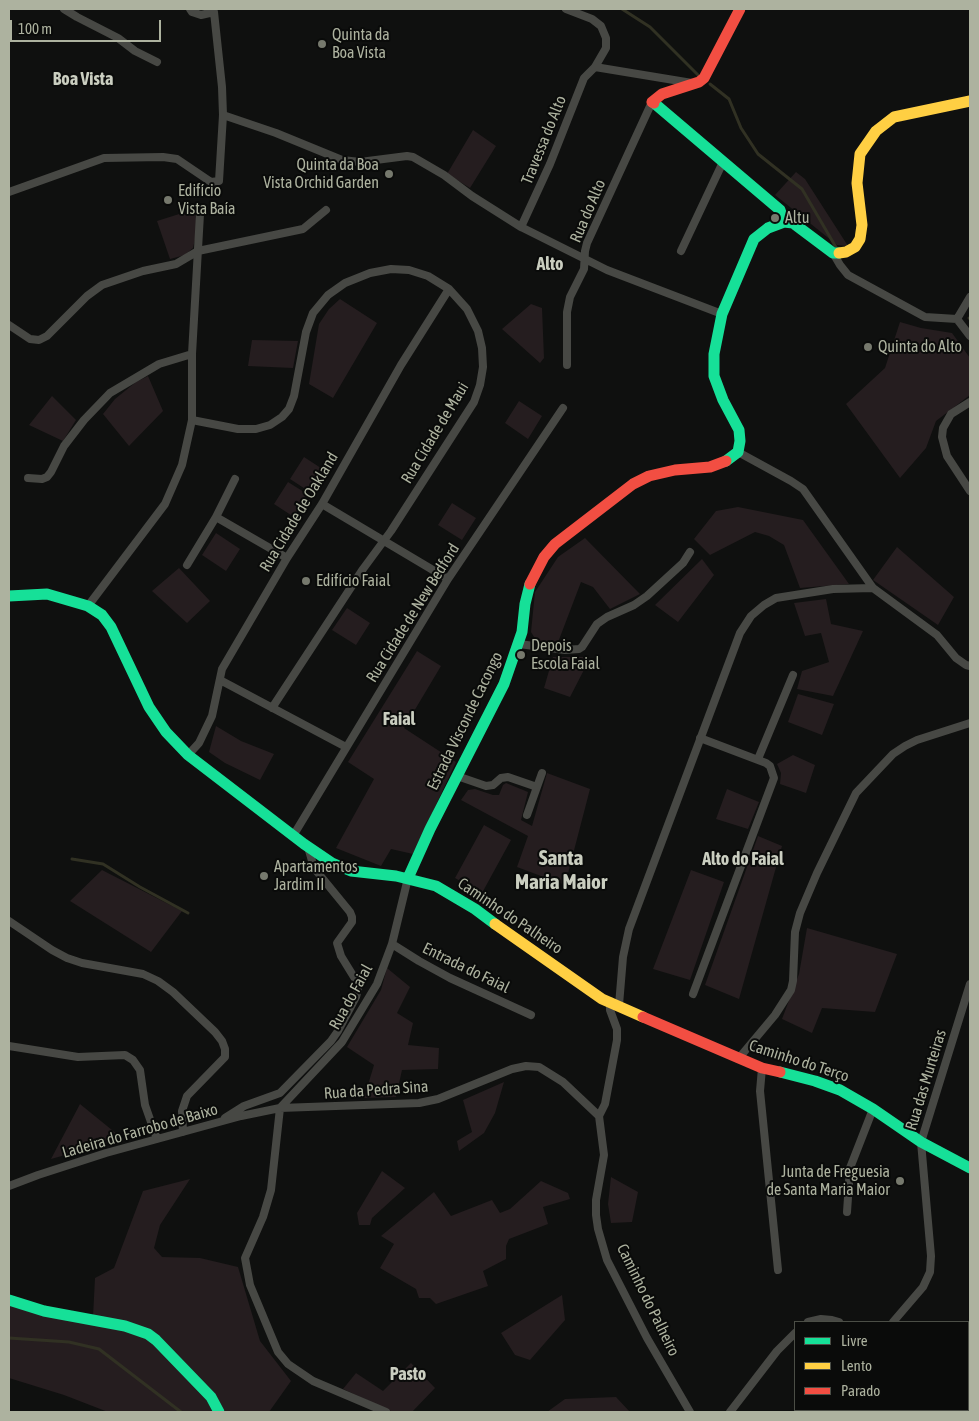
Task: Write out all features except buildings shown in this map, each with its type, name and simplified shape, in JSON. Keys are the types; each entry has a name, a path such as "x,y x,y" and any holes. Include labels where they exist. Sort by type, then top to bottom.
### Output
{"street":[{"path":"64,9 118,38 135,51 158,62"},
{"path":"9,192 104,158 163,157 177,159 211,182 219,180 224,115 214,12 201,15 192,12 190,9"},
{"name":"Travessa do Alto","path":"521,227 550,164 584,78 595,67 606,48 606,38 601,26 592,18 566,9"},
{"path":"740,9 704,78 699,82 662,94 652,102 780,210 784,222"},
{"path":"595,67 693,83"},
{"path":"832,253 846,252 855,247 860,239 862,225 857,183 860,154 876,130 894,117 970,101"},
{"name":"Rua do Alto","path":"566,365 566,312 570,297 584,269 587,244 652,102"},
{"path":"224,115 276,133 342,160 360,162 407,156 413,157 444,175 472,196 521,227 607,270 722,314"},
{"path":"681,251 723,162"},
{"path":"9,325 30,339 39,340 47,336 87,296 102,284 143,271 176,264 198,251 304,229 326,210"},
{"path":"88,606 165,504 182,465 192,420 192,354 200,214"},
{"path":"970,336 957,319 924,317 848,275 832,253 800,227 793,223 784,222 768,228 754,239 722,314 714,354 714,376 723,400 739,430 738,452 791,480 803,489 873,588 937,635 956,658 970,666"},
{"name":"Rua Cidade de Maui","path":"192,420 238,429 256,429 270,425 282,417 289,409 294,396 306,332 313,313 328,295 345,283 370,273 391,269 409,270 428,276 449,289 467,309 478,331 482,358 480,385 474,402 391,531 272,708"},
{"name":"Rua Cidade de Oakland","path":"188,755 199,743 212,716 222,670 287,558 322,504 401,364 449,289"},
{"path":"957,319 970,297"},
{"path":"28,478 42,479 47,477 64,446 84,420 110,393 159,364 192,354"},
{"path":"970,402 951,414 943,428 942,437 947,456 970,491"},
{"name":"Rua Cidade de New Bedford","path":"293,836 448,579 563,408"},
{"name":"Estrada Visconde Cacongo","path":"408,878 430,829 504,684 519,644 530,584 544,557 555,544 633,484 648,476 710,467 726,461 738,452"},
{"path":"187,565 216,517 235,479"},
{"path":"322,504 384,539 448,579"},
{"path":"216,517 287,558"},
{"path":"519,644 565,650 582,648 597,624 634,605 647,596 683,563 690,552"},
{"path":"614,1003 629,929 740,633 751,616 776,598 833,589 873,588"},
{"name":"Caminho do Palheiro","path":"9,596 47,594 88,606 102,614 112,627 149,707 166,732 188,755 308,847 332,863 351,871 408,878 436,886 456,896 595,994 614,1003 610,1010 617,1029 618,1040 605,1104 600,1116 604,1155 596,1200 596,1214 607,1260 647,1338 690,1412"},
{"path":"758,759 793,674"},
{"path":"220,680 346,747"},
{"path":"738,1058 776,1015 792,990 795,932 800,913 856,792 893,754 905,746 917,740 970,723"},
{"path":"693,994 774,778 770,766 758,759 700,738"},
{"path":"527,815 542,773"},
{"path":"457,776 486,786 493,785 501,778 508,777 537,787"},
{"path":"219,1122 244,1106 280,1093 331,1041 356,996 357,982 341,956 337,944 352,922 352,917 314,868 308,847"},
{"name":"Rua do Faial","path":"280,1108 342,1042 377,984 392,944 408,878"},
{"path":"9,921 67,958 82,963 143,974 158,981 173,992 215,1032 225,1049 224,1056 187,1096 182,1111 183,1132"},
{"name":"Entrada do Faial","path":"392,944 450,978 531,1014"},
{"name":"Rua das Murteiras","path":"894,1321 923,1287 930,1272 931,1256 921,1142 970,984"},
{"name":"Caminho do Terço","path":"614,1003 762,1068 815,1081 840,1090 873,1109 921,1142 970,1168"},
{"path":"9,1046 78,1057 125,1055 134,1060 140,1070 145,1105 157,1139"},
{"name":"Rua da Pedra Sina","path":"280,1108 419,1103 438,1099 512,1068 526,1066 539,1067 563,1082 600,1116"},
{"path":"762,1068 760,1091 778,1270"},
{"path":"280,1108 271,1190 263,1217 245,1258 250,1285 278,1352 288,1364 313,1381 386,1412"},
{"name":"Ladeira do Farrobo de Baixo","path":"9,1186 47,1172 157,1139 280,1108"},
{"path":"848,1212 850,1168 873,1109"},
{"path":"9,1300 44,1311 125,1326 148,1334 210,1397 219,1412"},
{"path":"812,1321 821,1319 836,1321"},
{"path":"730,1412 776,1352 794,1334"}],"shaded area":[{"path":"473,130 496,146 470,188 447,174"},
{"path":"796,172 805,179 848,246 837,245 775,195"},
{"path":"195,209 197,231 193,248 185,255 170,259 157,221"},
{"path":"340,299 377,323 333,398 309,384 319,324 329,309"},
{"path":"531,304 542,308 544,358 540,363 502,329"},
{"path":"900,322 921,328 952,333 970,358 970,395 936,421 926,448 900,478 846,404 885,368"},
{"path":"252,340 298,341 293,368 248,366"},
{"path":"148,376 163,411 129,446 103,414 115,399 136,382"},
{"path":"52,396 76,420 63,441 29,425"},
{"path":"519,401 542,416 528,439 505,423"},
{"path":"304,457 327,472 313,494 290,479"},
{"path":"288,482 312,497 297,519 274,504"},
{"path":"452,503 476,518 462,540 438,525"},
{"path":"738,507 803,520 849,584 800,588 784,545 769,536 755,532 710,555 694,539 716,511"},
{"path":"216,533 240,549 226,571 202,555"},
{"path":"585,538 640,594 610,609 593,587 581,582 557,645 536,640 531,632 535,592 558,557"},
{"path":"897,547 954,597 938,625 873,580"},
{"path":"702,559 714,575 678,622 655,605"},
{"path":"179,568 210,601 187,623 152,591"},
{"path":"826,599 831,624 863,631 833,696 797,689 802,671 829,662 821,633 805,636 794,603"},
{"path":"347,608 370,623 356,645 332,630"},
{"path":"417,651 441,666 404,728 456,762 413,854 391,849 381,866 336,848 374,779 348,762"},
{"path":"553,657 583,657 586,666 570,697 544,688"},
{"path":"798,694 834,704 822,735 788,722"},
{"path":"216,726 241,741 274,754 260,780 225,763 209,752"},
{"path":"793,755 815,765 806,793 780,784 781,773 777,764"},
{"path":"547,773 590,789 565,885 517,867 528,836 461,800 468,790 475,789 499,795 503,785 506,783 528,792 521,820 532,826"},
{"path":"727,789 759,802 748,829 716,819"},
{"path":"484,825 511,840 482,893 455,878"},
{"path":"758,836 782,846 739,999 705,985"},
{"path":"102,870 182,911 151,952 70,901"},
{"path":"691,870 724,882 690,980 653,969"},
{"path":"807,928 897,954 875,1012 822,1008 812,1033 782,1019 799,974"},
{"path":"387,968 410,987 397,1013 413,1023 408,1045 439,1048 438,1069 402,1070 396,1097 364,1098 374,1065 347,1047 381,990"},
{"path":"504,1082 495,1113 484,1133 459,1151 457,1141 472,1132 463,1100"},
{"path":"80,1104 123,1139 51,1159"},
{"path":"382,1171 405,1188 372,1218 370,1225 359,1225 357,1213"},
{"path":"611,1177 638,1192 632,1222 611,1223 608,1204"},
{"path":"190,1179 160,1225 154,1248 162,1257 200,1258 238,1267 260,1341 291,1381 269,1412 108,1412 64,1395 9,1378 9,1300 93,1317 95,1278 114,1268 143,1191"},
{"path":"541,1181 568,1193 570,1199 543,1207 548,1224 509,1239 506,1246 506,1259 483,1271 488,1286 436,1304 430,1298 419,1298 416,1289 380,1268 394,1244 381,1236 434,1192 451,1216 492,1200 500,1213 510,1209"},
{"path":"562,1295 565,1320 530,1360 515,1355 501,1333"},
{"path":"411,1363 435,1388 412,1412 393,1412 343,1389 356,1373 383,1391"},
{"path":"616,1397 630,1412 547,1412 565,1399"}],"waterway":[{"path":"622,9 650,27 698,75"},
{"path":"710,84 729,99 741,128 758,154 802,189 837,249"},
{"path":"72,859 103,864 188,913"},
{"path":"9,1338 69,1342 99,1349 181,1412"}],"traffic: fast":[{"path":"654,103 780,210 784,222"},
{"path":"726,461 738,452 739,430 723,400 714,376 714,354 722,314 754,239 768,228 784,222 793,223 833,253 839,253"},
{"path":"408,878 430,829 504,684 522,632 525,604 530,584"},
{"path":"9,596 47,594 88,606 102,615 111,627 149,707 166,732 188,755 304,844 332,863 351,871 396,876 436,886 475,909 495,924"},
{"path":"780,1072 840,1090 873,1109 921,1142 970,1168"},
{"path":"9,1300 44,1311 125,1326 148,1334 211,1397 219,1412"}],"traffic: slow":[{"path":"839,253 846,252 855,247 860,239 862,225 857,183 860,154 876,131 894,117 970,101"},
{"path":"495,924 602,999 643,1017"}],"traffic: jam":[{"path":"654,103 652,102 662,94 699,82 704,78 740,9"},
{"path":"530,584 544,557 555,544 633,484 649,476 675,470 710,467 726,461"},
{"path":"643,1017 762,1068 780,1072"}],"place":[{"name":"Quinta da Boa Vista","path":"322,44"},
{"name":"Quinta da Boa Vista Orchid Garden","path":"389,174"},
{"name":"Edifício Vista Baía","path":"168,200"},
{"name":"Altu","path":"775,218"},
{"name":"Quinta do Alto","path":"868,347"},
{"name":"Edifício Faial","path":"306,581"},
{"name":"Depois Escola Faial","path":"521,655"},
{"name":"Apartamentos Jardim II","path":"264,876"},
{"name":"Junta de Freguesia de Santa Maria Maior","path":"900,1181"}],"district":[{"name":"Boa Vista","path":"83,79"},
{"name":"Alto","path":"550,264"},
{"name":"Faial","path":"399,719"},
{"name":"Alto do Faial","path":"743,859"},
{"name":"Santa Maria Maior","path":"561,870"},
{"name":"Pasto","path":"408,1374"}]}
